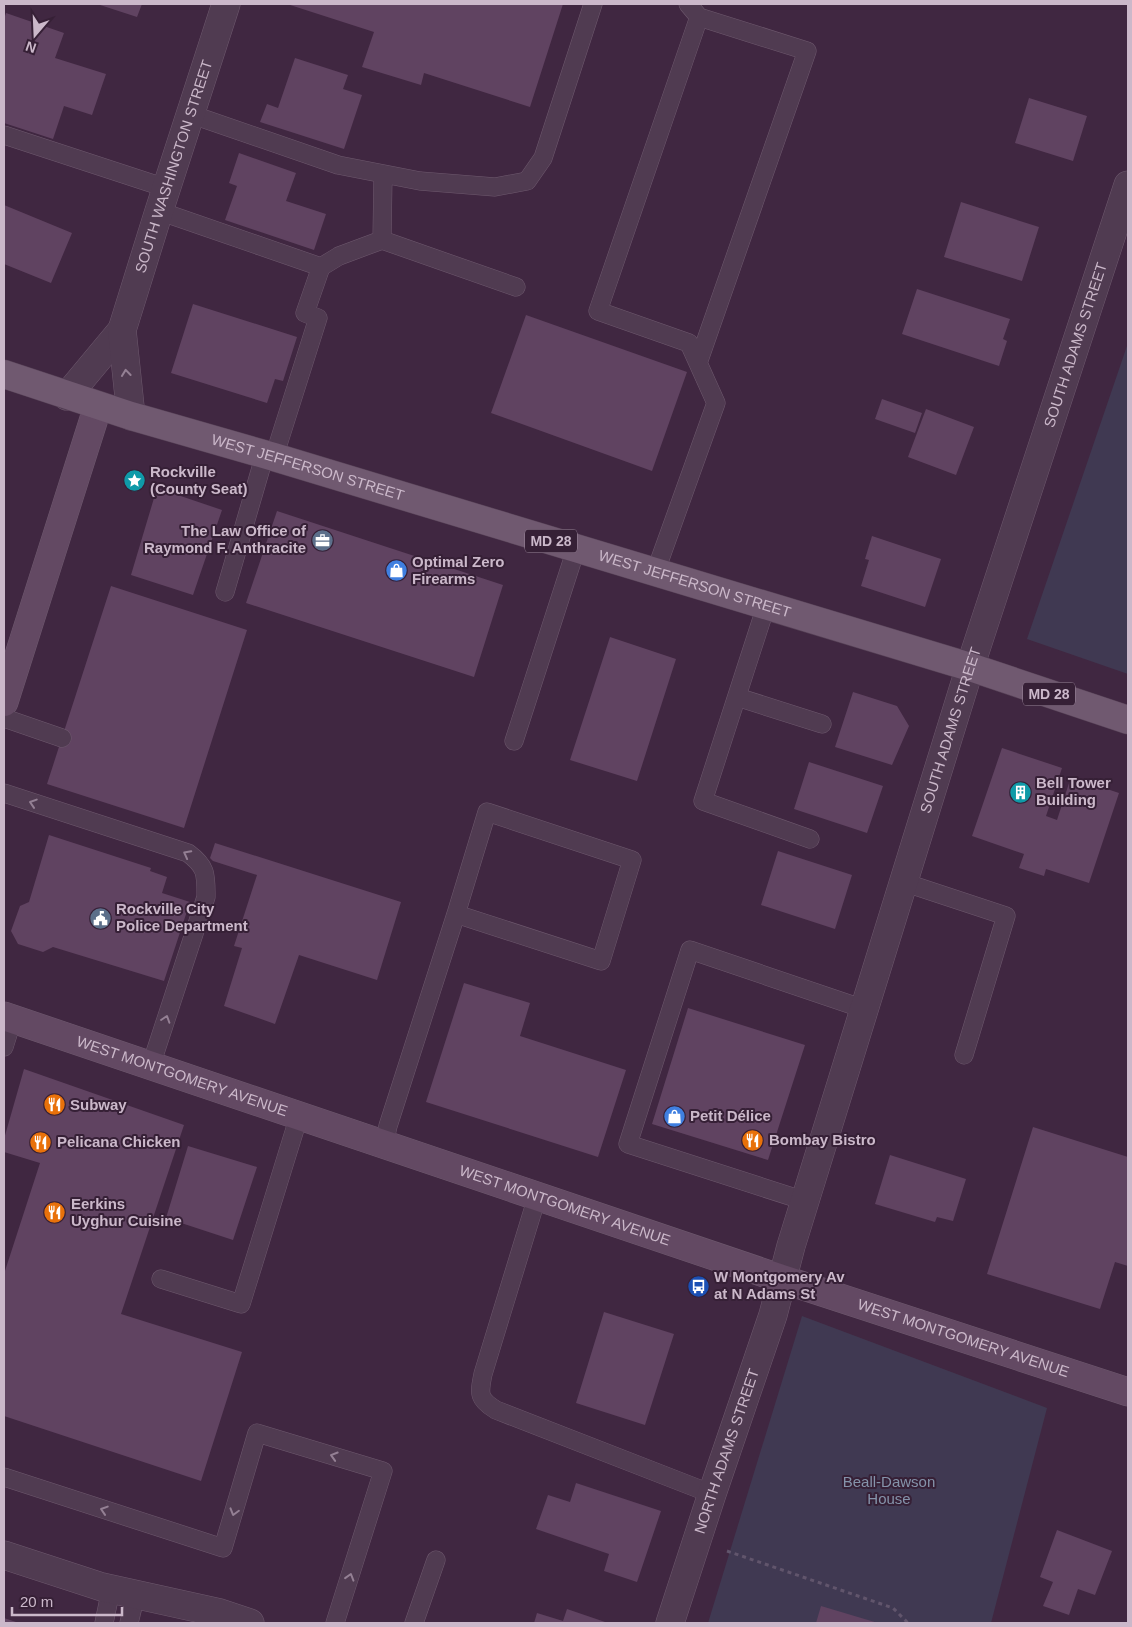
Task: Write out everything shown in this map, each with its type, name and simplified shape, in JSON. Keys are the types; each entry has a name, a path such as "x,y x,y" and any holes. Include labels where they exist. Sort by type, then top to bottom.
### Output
{"main road":[{"name":"WEST JEFFERSON STREET","path":"4,374 98,406 270,455 970,667 1128,720"}],"street":[{"name":"SOUTH WASHINGTON STREET","path":"67,396 122,330 226,4"},
{"name":"SOUTH ADAMS STREET","path":"782,1279 970,667 1127,194"},
{"name":"SOUTH WASHINGTON STREET","path":"122,330 131,416"},
{"path":"4,702 98,406"},
{"name":"WEST MONTGOMERY AVENUE","path":"8,1017 537,1197 1128,1392"},
{"name":"NORTH ADAMS STREET","path":"670,1623 772,1315 782,1279"},
{"path":"4,1555 123,1592 235,1621"}],"lane":[{"path":"190,114 338,165 383,174 420,181 495,187 527,181 543,158 594,4"},
{"path":"655,573 716,403 698,363 689,343 598,311 694,10 806,51 698,363"},
{"path":"4,135 321,267"},
{"path":"382,240 383,174"},
{"path":"225,592 318,318 305,313 321,267 339,256 382,240 516,287"},
{"path":"514,741 576,549"},
{"path":"766,606 703,801 810,839"},
{"path":"737,697 822,724"},
{"path":"4,718 62,738"},
{"path":"4,793 188,853 200,862 206,877 206,897 151,1065"},
{"path":"384,1144 388,1126 487,812 632,860 601,961 456,914"},
{"path":"904,882 1006,916 964,1055"},
{"path":"805,1201 628,1144 690,950 864,1009"},
{"path":"4,1047 8,1017"},
{"path":"161,1279 241,1304 299,1116"},
{"path":"537,1197 483,1374 480,1390 484,1402 505,1414 712,1494"},
{"path":"4,1477 223,1548 257,1433 383,1471 335,1623"},
{"path":"414,1623 436,1560"},
{"path":"104,1623 123,1592"},
{"path":"123,1592 129,1623"}],"path":[{"path":"736,1554 892,1608 908,1623"}],"green space":[{"path":"1128,343 1128,674 1027,639"},
{"name":"Beall-Dawson House","path":"802,1316 1047,1408 991,1623 708,1623"}],"building":[{"path":"97,4 142,4 137,17"},
{"path":"287,4 563,4 530,107 424,73 421,85 362,67 374,32"},
{"path":"6,13 64,33 55,58 106,74 92,115 64,106 53,139 4,123 4,19"},
{"path":"295,58 348,75 343,89 362,95 344,149 260,122 267,104 278,108"},
{"path":"1029,98 1087,116 1073,161 1015,143"},
{"path":"239,153 296,173 286,201 326,214 314,250 225,220 237,186 229,183"},
{"path":"961,202 1039,227 1022,281 944,257"},
{"path":"4,205 72,233 51,283 4,264"},
{"path":"917,289 1010,319 1003,339 1007,341 999,366 902,334"},
{"path":"193,304 297,337 283,381 275,379 267,403 171,373"},
{"path":"526,315 687,372 652,471 491,413"},
{"path":"882,399 922,413 915,433 875,419"},
{"path":"926,409 974,427 956,475 908,457"},
{"path":"157,488 222,510 193,595 131,575"},
{"path":"277,511 503,585 474,677 246,603"},
{"path":"872,536 941,559 925,607 861,586 869,560 865,559"},
{"path":"111,586 247,630 184,828 47,784"},
{"path":"610,637 676,659 637,781 570,760"},
{"path":"853,692 897,706 909,726 892,765 835,747"},
{"path":"1002,748 1062,768 1046,816 1057,820 1071,777 1119,793 1089,883 1046,869 1044,876 1019,868 1024,854 972,836"},
{"path":"809,762 883,786 867,833 794,809"},
{"name":"Rockville City Police Department","path":"49,835 151,868 150,871 167,877 162,893 190,902 164,981 53,947 43,952 18,944 11,931 20,906 29,902"},
{"name":"Rockville City Police Department","path":"215,843 401,902 377,980 299,955 275,1024 224,1006 242,948 234,946 257,875 213,861 210,858"},
{"path":"778,851 852,875 835,929 761,905"},
{"path":"464,983 530,1003 520,1036 626,1070 598,1157 426,1102"},
{"path":"688,1008 805,1045 768,1160 652,1124"},
{"path":"24,1069 184,1125 121,1314 242,1352 201,1481 4,1416 4,1274 40,1163 4,1152 4,1139"},
{"path":"1033,1127 1128,1157 1128,1266 1115,1262 1100,1309 987,1274"},
{"path":"188,1146 257,1167 233,1240 166,1218"},
{"path":"890,1155 966,1179 953,1221 937,1217 935,1222 875,1204"},
{"path":"604,1312 674,1334 645,1425 576,1403"},
{"path":"576,1483 661,1511 637,1582 604,1571 609,1554 536,1529 548,1495 570,1502"},
{"path":"1057,1530 1112,1551 1095,1595 1078,1589 1069,1615 1043,1606 1053,1582 1040,1577"},
{"path":"821,1606 878,1623 816,1623"},
{"path":"567,1609 608,1623 534,1623 537,1613 563,1621"},
{"path":"4,1618 19,1623 4,1623"}],"place":[{"name":"Rockville (County Seat)","path":"134,481"},
{"name":"The Law Office of Raymond F. Anthracite","path":"322,540"},
{"name":"Optimal Zero Firearms","path":"396,571"},
{"name":"Bell Tower Building","path":"1020,792"},
{"name":"Rockville City Police Department","path":"100,918"},
{"name":"Subway","path":"54,1105"},
{"name":"Petit Délice","path":"674,1116"},
{"name":"Bombay Bistro","path":"753,1140"},
{"name":"Pelicana Chicken","path":"41,1142"},
{"name":"Eerkins Uyghur Cuisine","path":"55,1213"},
{"name":"W Montgomery Av at N Adams St","path":"698,1286"}]}
